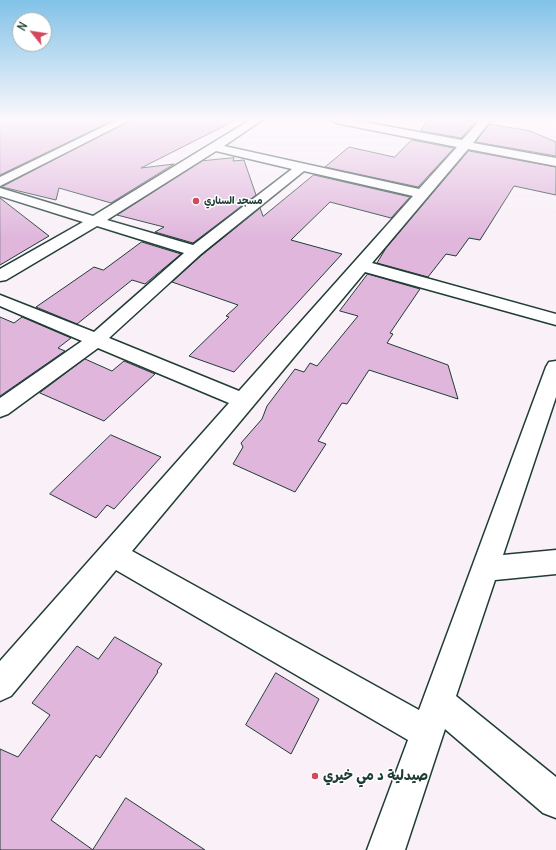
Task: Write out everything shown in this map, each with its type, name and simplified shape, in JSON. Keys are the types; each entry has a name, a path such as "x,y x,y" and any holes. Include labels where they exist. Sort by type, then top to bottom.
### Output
{"street":[{"path":"0,182 45,160"},
{"path":"0,276 95,221 194,160"},
{"path":"270,160 422,194"},
{"path":"0,685 451,160"},
{"path":"543,160 556,162"},
{"path":"0,409 97,339 194,251 302,167"},
{"path":"0,192 194,251"},
{"path":"360,265 556,320"},
{"path":"0,300 97,339 243,401"},
{"path":"386,850 439,703 556,366"},
{"path":"112,554 428,733"},
{"path":"485,569 556,562"},
{"path":"439,703 556,800"}],"building":[{"path":"0,160 32,160 0,175"},
{"path":"55,160 157,160 141,168 174,164 111,203 59,188 56,200 2,187"},
{"path":"244,160 256,195 193,243 155,232 164,227 117,215 202,161"},
{"path":"334,160 443,160 418,187 325,167"},
{"path":"462,160 516,160 556,167 556,195 514,186 480,240 469,238 456,256 446,254 428,277 377,263 386,248"},
{"path":"314,175 410,197 391,218 330,202 291,240 342,254 234,372 189,356 229,317 226,316 238,305 172,282 202,255 260,208 263,216"},
{"path":"0,198 49,236 0,265"},
{"path":"142,242 181,254 145,284 132,280 77,324 36,307 94,267 103,270"},
{"path":"368,274 420,289 390,333 393,334 387,343 448,365 458,399 369,370 347,404 342,403 318,441 326,444 295,492 233,464 243,447 241,443 262,419 267,406 295,369 304,372 310,363 317,366 358,316 340,311"},
{"path":"0,317 14,323 22,317 71,338 58,348 65,351 0,396"},
{"path":"85,359 112,371 124,361 155,374 104,421 40,393"},
{"path":"111,435 161,457 114,509 107,505 96,518 50,494"},
{"path":"115,637 162,664 100,758 96,755 51,820 93,850 0,850 0,749 18,757 50,715 32,703 77,646 98,659"},
{"path":"276,673 319,699 291,754 246,725"},
{"path":"126,798 205,850 93,850"}],"place":[{"name":"مسجد السناري","path":"196,201"},
{"name":"صيدلية د مي خيري","path":"315,776"}]}
